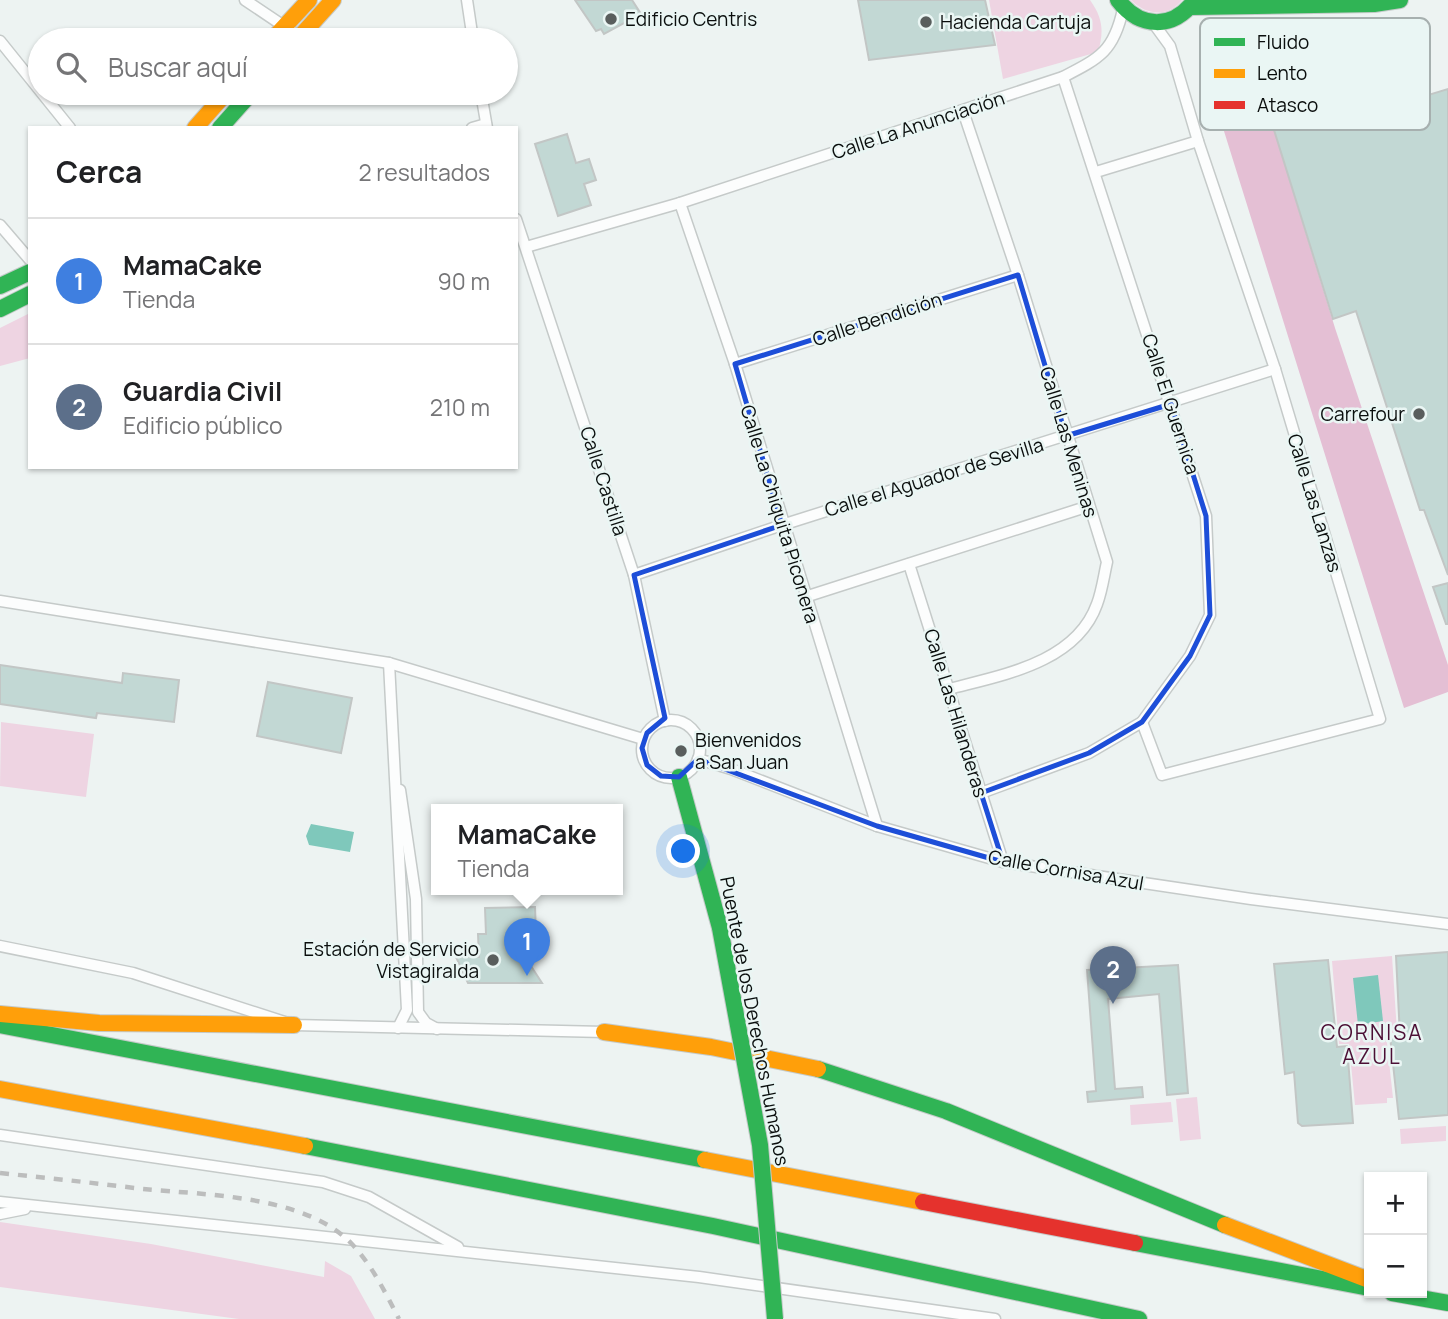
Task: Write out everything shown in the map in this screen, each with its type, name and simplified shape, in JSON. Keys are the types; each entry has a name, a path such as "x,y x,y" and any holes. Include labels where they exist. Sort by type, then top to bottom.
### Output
{"main road":[{"path":"284,27 309,0"},
{"path":"308,28 334,0"},
{"path":"1121,4 1142,22 1154,24 1168,23 1193,4 1374,4 1400,0"},
{"path":"197,126 215,105"},
{"path":"222,126 240,105"},
{"path":"0,286 28,273"},
{"path":"0,309 28,295"},
{"name":"Puente de los Derechos Humanos","path":"679,777 720,928 760,1145 775,1319"},
{"path":"0,1014 99,1023 294,1025"},
{"path":"0,1025 1364,1287"},
{"path":"604,1032 740,1051 883,1088 996,1128 1256,1240 1364,1278"},
{"path":"0,1089 457,1174 888,1260 1139,1319"},
{"path":"1420,1298 1448,1303"}],"street":[{"path":"245,0 284,27"},
{"path":"467,0 471,28"},
{"name":"Calle La Anunciación","path":"526,247 680,203 1063,77 1101,58 1118,32 1121,4"},
{"name":"Calle Las Lanzas","path":"1142,722 1162,775 1380,719 1275,369 1198,141 1170,46 1154,24"},
{"path":"0,41 28,76"},
{"name":"Calle El Guernica","path":"1063,77 1206,516 1210,615 1190,656 1142,722"},
{"path":"51,105 68,126"},
{"path":"483,105 487,126"},
{"name":"Calle Las Meninas","path":"949,689 1017,671 1071,644 1097,605 1107,562 1018,275 963,111"},
{"path":"1096,172 1198,141"},
{"name":"Calle La Chiquita Piconera","path":"680,203 735,364 782,525 877,826"},
{"path":"0,225 28,258"},
{"name":"Calle Castilla","path":"518,225 634,575 665,721"},
{"name":"Calle Bendición","path":"735,364 1018,275"},
{"name":"Calle el Aguador de Sevilla","path":"634,575 782,525 1275,369"},
{"path":"805,597 1089,506"},
{"name":"Calle Las Hilanderas","path":"909,564 1003,862"},
{"path":"0,601 389,663 643,739"},
{"path":"389,663 407,1010 398,1028"},
{"path":"665,721 681,722 695,733 700,750 694,767 679,777 661,776 647,765 642,748 643,739 652,727 665,721"},
{"path":"981,793 1089,753 1142,722"},
{"name":"Calle Cornisa Azul","path":"698,759 732,769 877,826 1003,862 1251,899 1448,924"},
{"path":"394,770 405,807 416,899 418,1012 426,1023 438,1030"},
{"path":"0,946 133,973 294,1025 604,1032"},
{"path":"0,1135 323,1182 369,1197 464,1251"},
{"path":"0,1202 699,1277 995,1319"},
{"path":"0,1214 36,1206"}],"highlighted area":[{"path":"1018,275 1066,436 1171,404 1206,516 1210,615 1190,656 1142,722 1089,753 981,793 1003,862 877,826 698,759 679,777 661,776 647,765 642,748 647,733 665,718 634,575 782,525 735,364"}],"shaded area":[{"path":"989,0 1090,0 1101,25 1098,52 1003,79"},
{"path":"1131,0 1182,0 1170,10 1157,12 1143,9"},
{"path":"1224,130 1274,130 1335,328 1448,665 1448,692 1404,708"},
{"path":"28,314 28,359 0,366 0,328"},
{"path":"1,722 94,734 86,797 0,786"},
{"path":"311,824 354,832 350,852 309,845 306,836"},
{"path":"1392,956 1397,1032 1386,1034 1393,1098 1387,1098 1387,1103 1355,1105 1349,1044 1339,1044 1332,961"},
{"path":"1378,975 1383,1021 1358,1025 1353,978"},
{"path":"1197,1097 1201,1139 1180,1141 1176,1099"},
{"path":"1171,1102 1173,1122 1131,1125 1130,1105"},
{"path":"1446,1126 1446,1141 1401,1144 1400,1129"},
{"path":"0,1222 151,1244 324,1277 325,1261 351,1276 375,1319 239,1319 0,1287"}],"building":[{"name":"Edificio Centris","path":"575,0 632,0 641,14 604,34 601,29 596,31"},
{"name":"Hacienda Cartuja","path":"858,0 985,0 995,45 869,60"},
{"name":"Carrefour","path":"1448,89 1448,575 1424,510 1420,510 1356,311 1333,319 1274,130 1430,130 1430,94"},
{"path":"567,134 576,163 589,159 596,180 584,184 591,205 558,216 535,144"},
{"path":"1448,583 1448,624 1446,624 1433,587"},
{"path":"0,665 122,683 123,673 179,680 174,722 97,713 96,718 0,704"},
{"path":"268,682 352,698 341,753 257,736"},
{"name":"Estación de Servicio Vistagiralda","path":"535,907 536,933 528,933 529,963 542,983 468,983 456,957 479,957 478,934 486,934 485,908"},
{"path":"1448,952 1448,1115 1399,1119 1390,1036 1400,1036 1396,956"},
{"path":"1328,960 1337,1047 1347,1046 1353,1123 1302,1126 1298,1123 1294,1072 1285,1074 1274,964"},
{"path":"1178,965 1188,1093 1167,1095 1159,994 1108,999 1115,1089 1142,1087 1143,1097 1088,1102 1087,1092 1096,1091 1087,970"}],"railway":[{"path":"0,1173 224,1196 281,1206 308,1215 331,1227 359,1251 378,1279 399,1319"}],"traffic: fast":[{"path":"1118,0 1136,16 1156,22 1177,17 1195,0"},
{"path":"1191,7 1374,4 1400,0"},
{"path":"222,126 240,105"},
{"path":"0,286 28,273"},
{"path":"0,309 28,295"},
{"path":"679,777 720,928"},
{"path":"720,928 760,1145 775,1319"},
{"path":"0,1025 705,1160"},
{"path":"818,1069 946,1111 1225,1225"},
{"path":"305,1146 713,1226 1139,1319"},
{"path":"1135,1243 1364,1287"},
{"path":"1420,1298 1448,1303"}],"traffic: slow":[{"path":"283,28 309,0"},
{"path":"308,28 333,0"},
{"path":"197,126 215,105"},
{"path":"0,1014 99,1023 294,1025"},
{"path":"604,1032 711,1047 818,1069"},
{"path":"0,1089 305,1146"},
{"path":"705,1160 923,1202"},
{"path":"1225,1225 1364,1278"}],"traffic: jam":[{"path":"923,1202 1135,1243"}],"place":[{"name":"Edificio Centris","path":"611,19"},
{"name":"Hacienda Cartuja","path":"926,22"},
{"name":"Carrefour","path":"1419,414"},
{"name":"Bienvenidos a San Juan","path":"681,751"},
{"name":"Estación de Servicio Vistagiralda","path":"493,960"},
{"name":"MamaCake","path":"527,976"},
{"name":"Guardia Civil","path":"1113,1004"}],"district":[{"name":"CORNISA AZUL","path":"1372,1045"}]}
